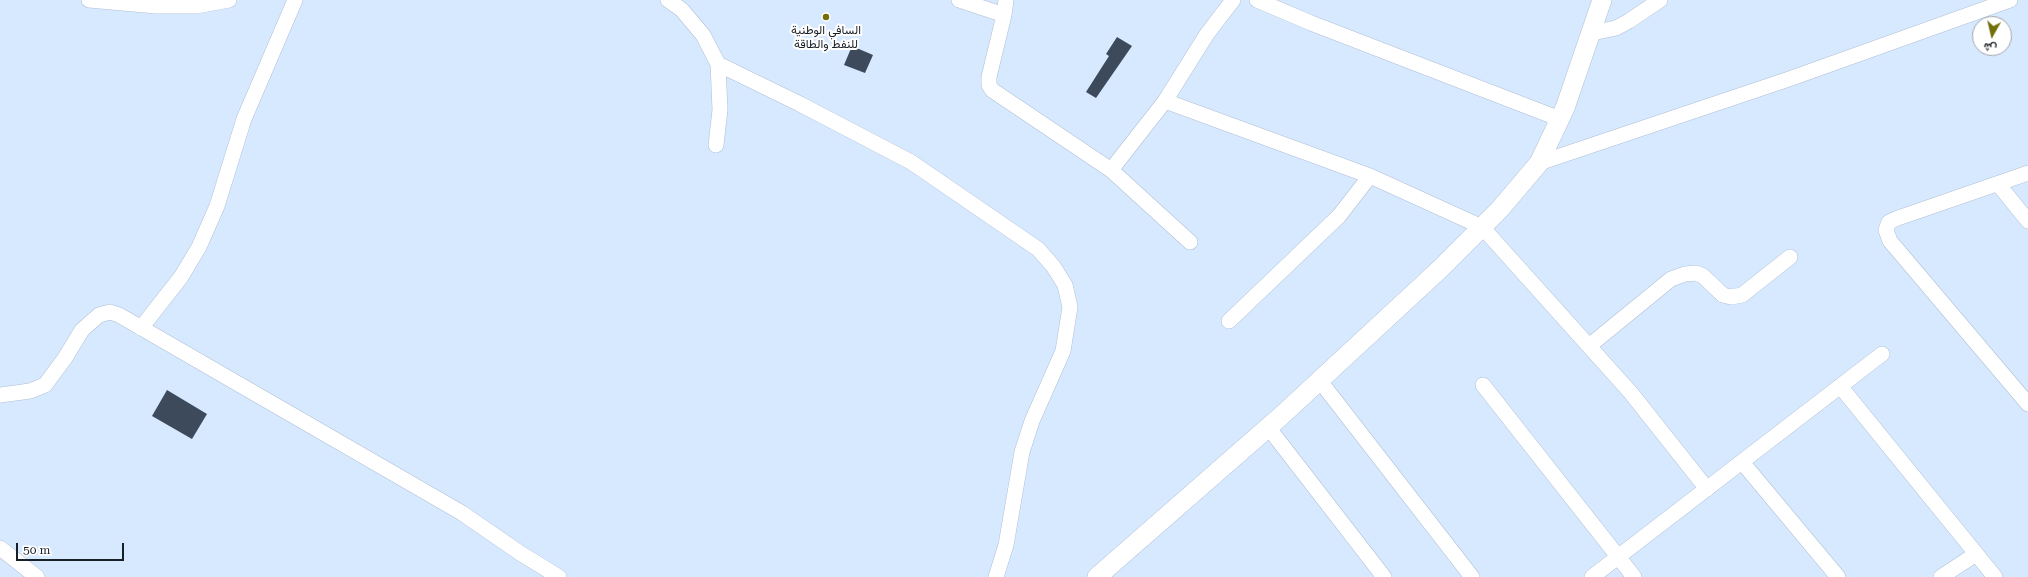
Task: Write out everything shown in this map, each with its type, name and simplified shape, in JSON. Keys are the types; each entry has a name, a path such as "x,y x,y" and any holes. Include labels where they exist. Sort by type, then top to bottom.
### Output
{"main road":[{"path":"1097,577 1320,381 1440,269 1500,209 1539,163 1560,119 1592,33 1602,0"}],"street":[{"path":"90,0 172,6 196,6 229,0"},
{"path":"141,328 181,277 199,247 217,206 244,119 294,0"},
{"path":"668,0 682,10 703,35 718,64 720,110 716,145"},
{"path":"959,0 1004,15"},
{"path":"1006,0 1004,15 989,77 989,85 992,90 1111,170 1190,242"},
{"path":"1111,170 1165,101 1207,34 1233,0"},
{"path":"1257,0 1311,23 1560,119"},
{"path":"1592,33 1616,28 1660,0"},
{"path":"1539,163 1789,79 2010,0"},
{"path":"718,64 800,104 911,162 1038,249 1053,266 1066,285 1070,306 1063,351 1032,421 1022,452 1006,545 996,577"},
{"path":"1165,101 1370,176 1482,227 1631,393 1707,489"},
{"path":"2028,173 1898,218 1889,222 1886,230 1890,240 2028,404"},
{"path":"1229,321 1339,216 1370,176"},
{"path":"1998,184 2028,221"},
{"path":"1589,346 1671,279 1685,274 1696,273 1703,276 1723,295 1731,298 1742,295 1790,257"},
{"path":"0,395 30,391 45,385 65,358 82,330 99,315 110,312 141,328 462,513 520,553 559,577"},
{"path":"1592,577 1882,354"},
{"path":"1320,381 1472,577"},
{"path":"1483,385 1634,577"},
{"path":"1840,386 1995,577"},
{"path":"1268,427 1384,577"},
{"path":"1742,462 1838,577"},
{"path":"0,548 37,577"},
{"path":"1941,577 1976,554"}],"building":[{"path":"1117,37 1132,46 1096,98 1086,92 1109,56 1106,54"},
{"path":"852,46 873,55 865,73 844,65"},
{"path":"167,390 207,414 192,439 152,416"}],"place":[{"name":"السافي الوطنية للنفط والطاقة","path":"826,17"}]}
